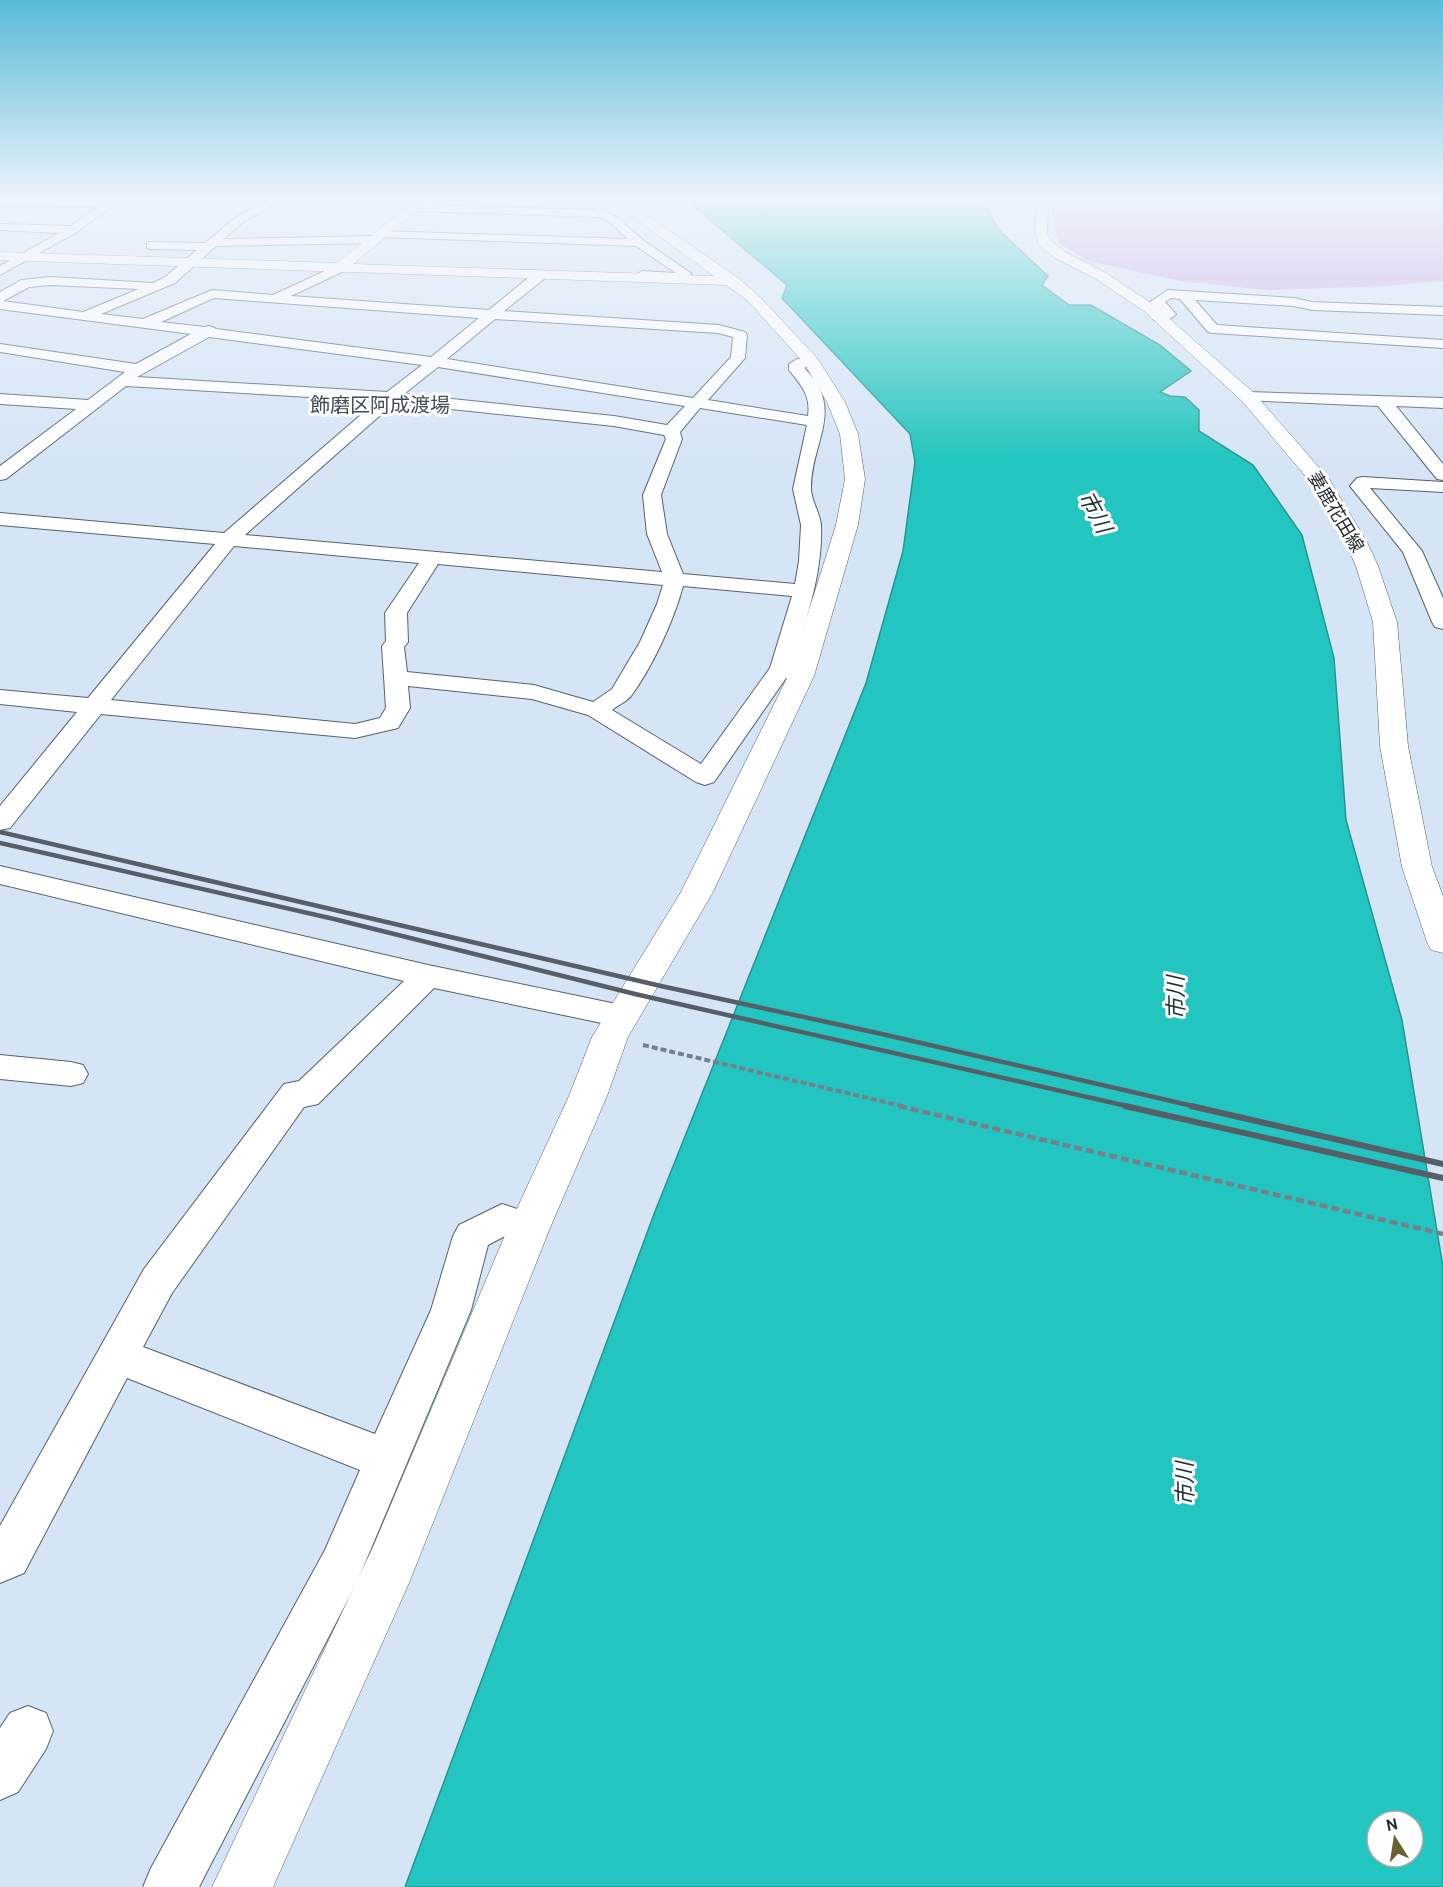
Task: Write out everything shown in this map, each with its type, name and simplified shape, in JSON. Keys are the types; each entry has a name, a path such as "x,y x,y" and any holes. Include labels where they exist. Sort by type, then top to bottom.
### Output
{"street":[{"path":"0,298 21,286"},
{"path":"82,316 127,300 156,286"},
{"path":"0,475 138,369 205,332 303,286"},
{"path":"1,822 92,706 229,539 389,399 527,286"},
{"path":"242,1887 391,1565 529,1228 588,1096 616,1026 697,891 791,672 847,525 855,479 849,434 836,402 811,361 771,314 739,286"},
{"name":"妻鹿花田線","path":"1118,286 1159,317 1248,397 1322,483 1356,542 1384,622 1394,746 1418,867 1443,942"},
{"path":"144,324 212,294 383,308 494,313 719,329 740,335 738,358 671,431"},
{"path":"1159,317 1169,314 1157,302 1168,294 1294,302 1312,306 1443,310"},
{"path":"1184,295 1213,329 1443,344"},
{"path":"93,298 127,300"},
{"path":"0,305 436,362 817,422"},
{"path":"11,323 42,311"},
{"path":"0,348 138,369"},
{"path":"397,678 534,692 596,710 705,777 791,672 812,524 802,490 817,422 817,408 809,379 797,370 797,364 811,361"},
{"path":"121,381 366,395 614,421 671,431"},
{"path":"1248,397 1443,403"},
{"path":"0,399 90,405"},
{"path":"1382,400 1443,475"},
{"path":"596,710 621,693 651,642 668,604 675,579 657,534 652,495 674,439 671,431"},
{"path":"0,454 25,457"},
{"path":"1443,487 1363,482 1359,486 1412,551 1443,622"},
{"path":"0,519 803,591"},
{"path":"0,697 355,731 388,723 399,708 393,646 397,642 396,614 433,557"},
{"path":"0,875 428,976 616,1026"},
{"path":"0,1560 8,1557 158,1281 296,1093 306,1095 428,976"},
{"path":"0,1067 71,1074"},
{"path":"170,1887 341,1566 451,1310 472,1236 502,1219 529,1228"},
{"path":"117,1356 386,1459"},
{"path":"0,1773 28,1731"}],"path":[{"path":"616,1026 1443,1234"}],"shaded area":[{"path":"1229,286 1383,286 1267,290"}],"water":[{"name":"市川","path":"787,286 1043,286 1069,305 1091,305 1160,345 1191,371 1160,392 1170,396 1185,397 1199,410 1199,431 1253,465 1302,535 1334,658 1346,820 1402,1020 1443,1267 1443,1887 405,1887 654,1214 866,683 903,551 915,462 910,434 782,298"}],"railway":[{"path":"5,833 0,832 661,986 882,1034 1197,1107"},
{"path":"0,843 334,919 635,994 1131,1107"},
{"path":"1125,1106 1443,1178"},
{"path":"1191,1106 1443,1164"}],"district":[{"name":"飾磨区阿成渡場","path":"380,405"}]}
